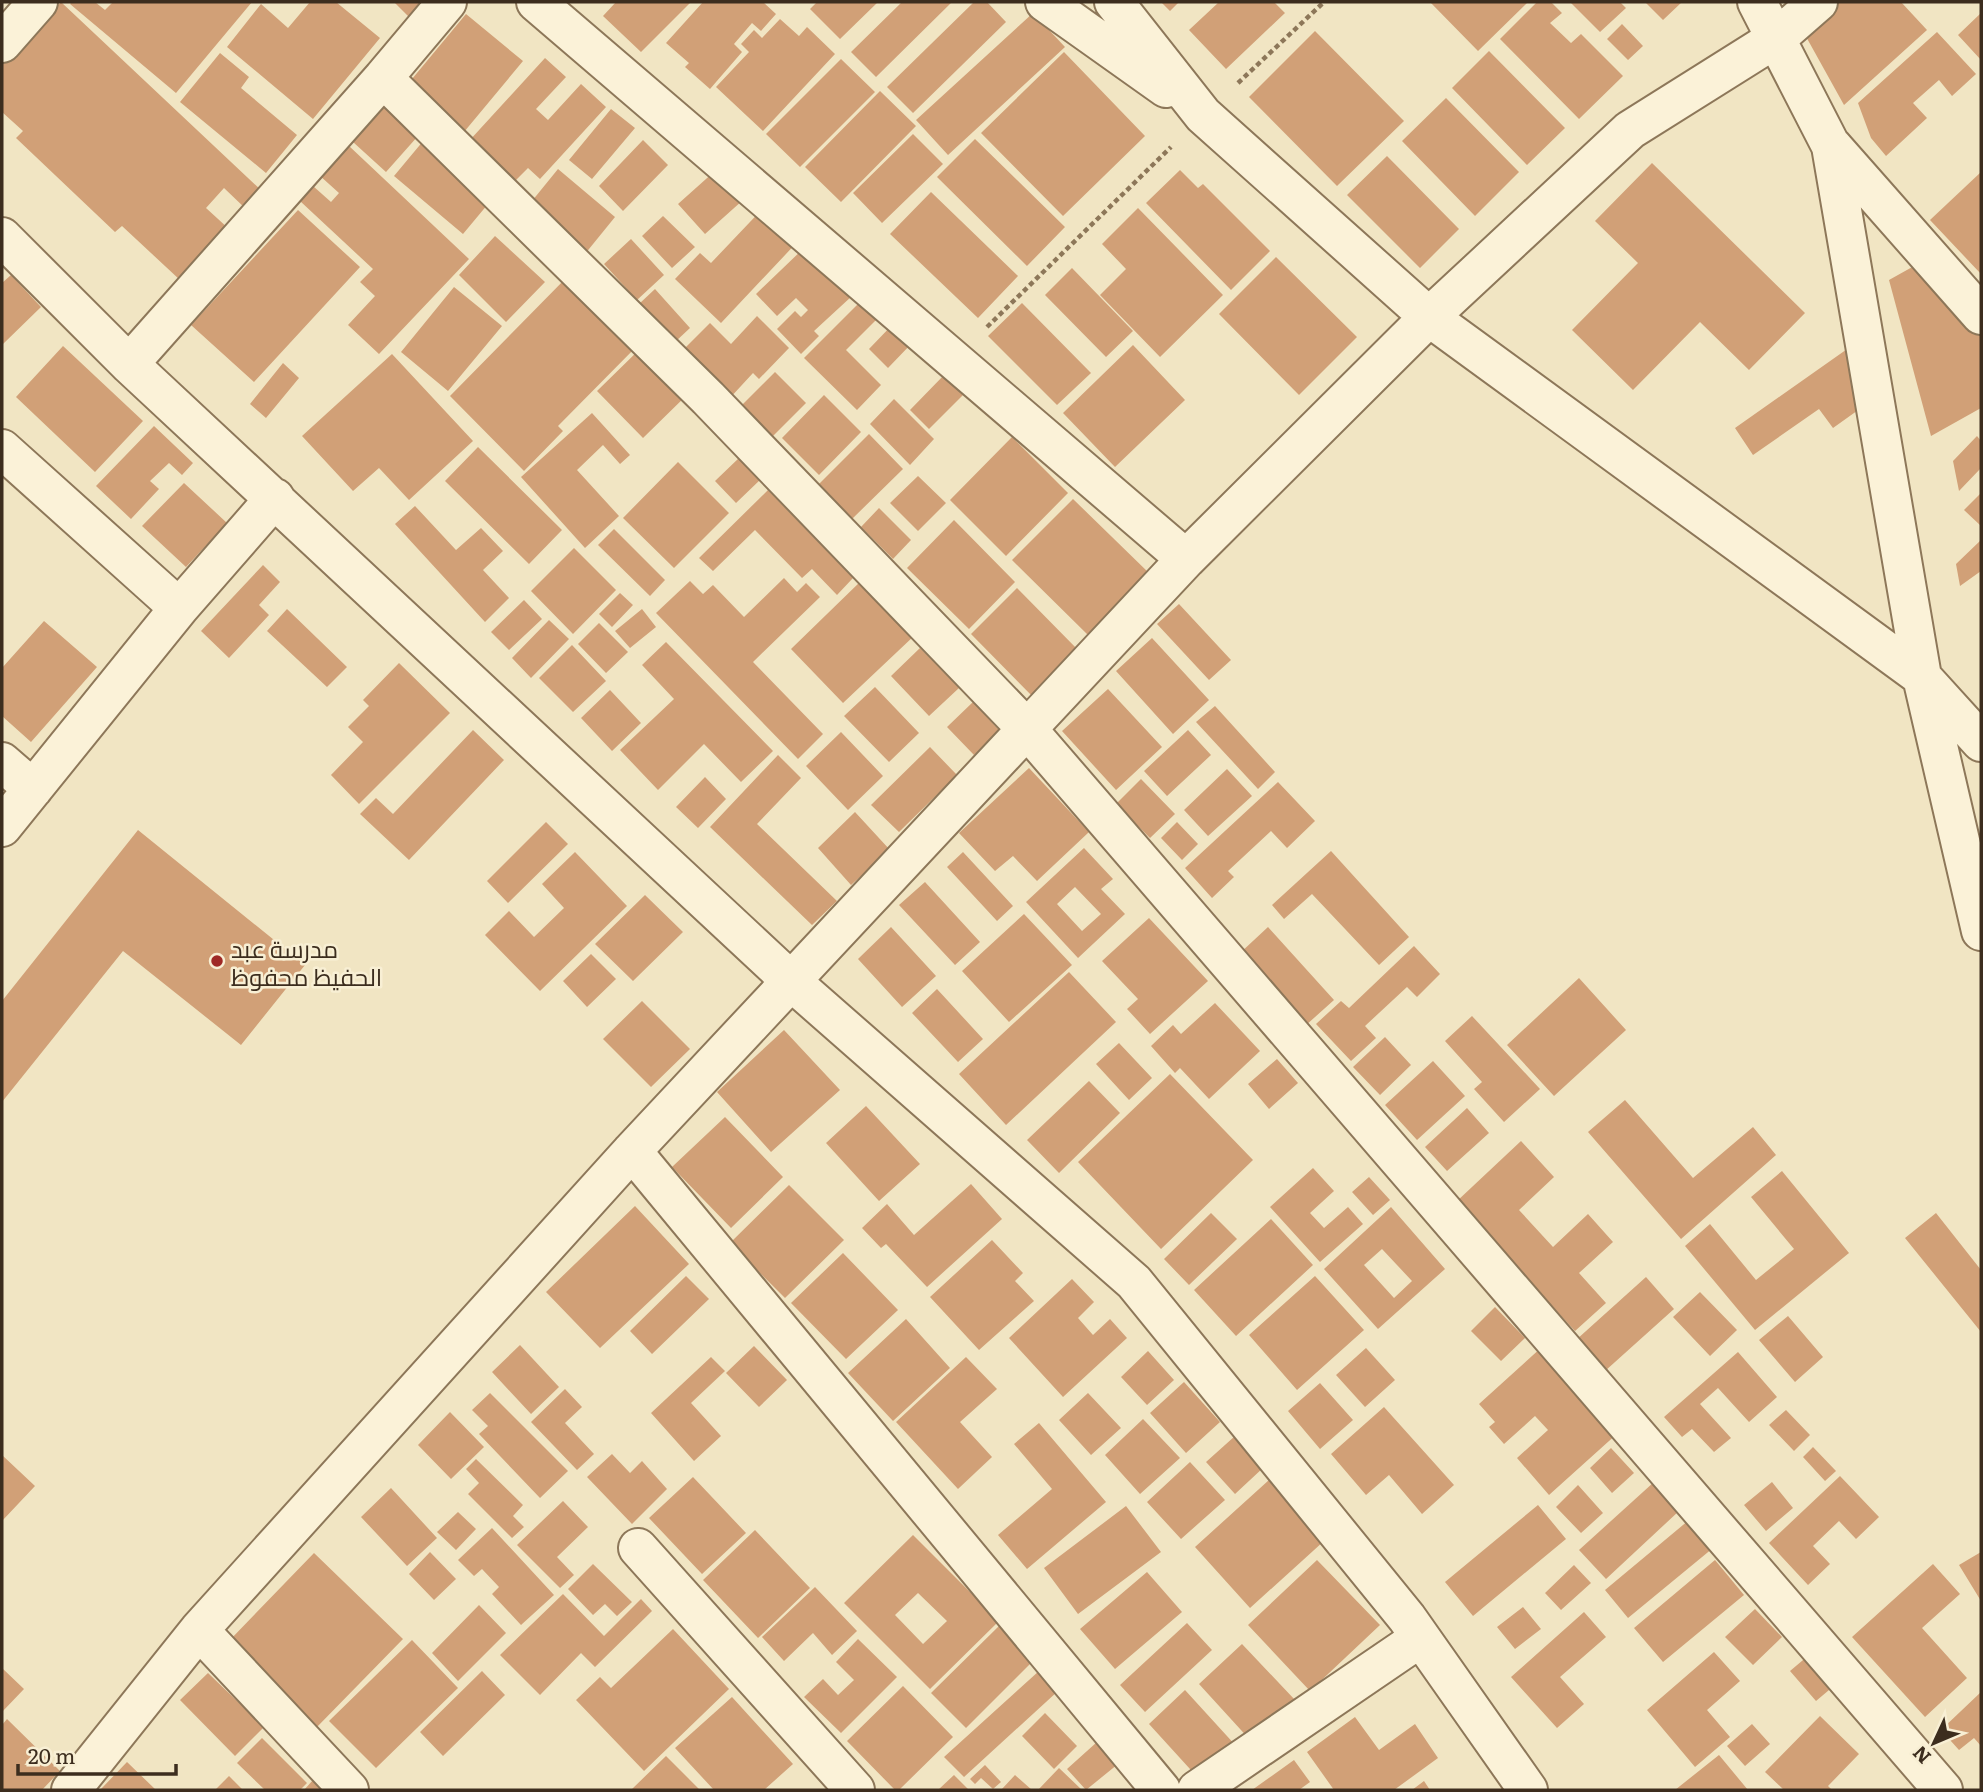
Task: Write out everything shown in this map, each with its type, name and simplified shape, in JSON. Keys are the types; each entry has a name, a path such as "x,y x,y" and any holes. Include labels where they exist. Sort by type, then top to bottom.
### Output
{"street":[{"path":"2,43 38,2"},
{"path":"129,364 447,2"},
{"path":"536,2 1186,559"},
{"path":"1045,2 1203,115 1429,317 1922,677 1981,742"},
{"path":"1114,2 1203,115"},
{"path":"1757,2 1778,37 1831,146 1981,315"},
{"path":"71,1790 199,1630 632,1151 1186,559 1429,317 1630,130 1778,37 1818,2"},
{"path":"383,78 708,398 1027,729 1943,1790"},
{"path":"1831,146 1922,677 1981,931"},
{"path":"2,237 129,364 791,982 1134,1282 1420,1638 1528,1790"},
{"path":"2,449 179,608"},
{"path":"2,827 179,608 275,498"},
{"path":"2,761 33,789"},
{"path":"632,1151 1161,1790"},
{"path":"638,1548 855,1790"},
{"path":"199,1630 349,1790"},
{"path":"1197,1790 1420,1638"}],"path":[{"path":"954,359 1203,115 1324,2"}],"building":[{"path":"61,2 263,192 247,210 224,188 206,208 229,229 180,280 122,226 115,232 16,138 23,131 2,112 2,64"},
{"path":"95,2 105,10 113,2 252,2 176,93 70,4"},
{"path":"310,2 336,2 380,38 313,119 227,47 261,4 288,28"},
{"path":"394,2 424,2 409,17"},
{"path":"616,2 691,2 641,52 603,16"},
{"path":"703,2 763,2 776,14 761,31 752,23 734,44 742,52 710,89 685,67 689,63 666,43"},
{"path":"817,2 878,2 840,39 810,9"},
{"path":"902,2 952,2 876,77 851,52"},
{"path":"974,2 987,2 1006,22 913,113 887,87"},
{"path":"1161,2 1179,2 1170,11"},
{"path":"1219,2 1274,2 1285,13 1226,69 1189,30"},
{"path":"1430,2 1528,2 1478,51"},
{"path":"1537,2 1551,2 1562,13 1550,23 1571,43 1581,34 1623,76 1579,119 1500,39"},
{"path":"1570,2 1620,2 1626,8 1600,32"},
{"path":"1645,2 1682,2 1663,20"},
{"path":"1839,2 1901,2 1927,30 1844,105 1804,33"},
{"path":"1033,13 1065,47 948,155 916,120"},
{"path":"1981,13 1981,60 1958,35"},
{"path":"466,14 523,61 464,132 407,85"},
{"path":"780,19 799,36 807,27 835,54 763,131 716,87 749,52 741,44 754,30 762,38"},
{"path":"1622,24 1643,46 1628,60 1607,39"},
{"path":"1315,31 1404,121 1337,186 1249,97"},
{"path":"1937,32 1976,74 1952,96 1939,80 1913,103 1927,118 1886,156 1871,138 1858,103"},
{"path":"1489,51 1565,128 1527,165 1452,88"},
{"path":"1064,52 1145,136 1063,216 981,133"},
{"path":"220,53 249,77 241,88 297,135 266,173 180,102"},
{"path":"545,58 566,77 536,109 548,120 581,84 606,107 540,179 528,168 513,183 469,141"},
{"path":"841,59 875,92 800,167 766,134"},
{"path":"880,91 916,126 841,202 805,167"},
{"path":"1446,98 1519,172 1475,216 1402,141"},
{"path":"386,106 418,136 386,172 353,142"},
{"path":"611,109 635,128 592,179 569,160"},
{"path":"913,134 943,164 882,223 853,193"},
{"path":"975,139 1065,227 1027,266 937,177"},
{"path":"424,140 493,198 463,234 394,176"},
{"path":"643,140 668,165 623,211 599,186"},
{"path":"348,145 469,259 379,354 348,325 375,296 360,282 373,269 300,201 313,186 331,202 339,193 319,175"},
{"path":"1387,156 1459,229 1420,268 1347,195"},
{"path":"725,162 752,192 705,234 678,204"},
{"path":"1652,163 1805,313 1749,370 1700,322 1633,390 1572,330 1638,263 1595,221"},
{"path":"558,169 615,217 576,265 519,217"},
{"path":"1180,170 1198,188 1203,184 1270,251 1231,290 1146,203"},
{"path":"1981,172 1981,274 1930,220"},
{"path":"931,192 1018,276 978,318 890,234"},
{"path":"767,204 802,237 721,323 675,279 700,253 711,263"},
{"path":"1138,208 1223,295 1160,357 1100,295 1126,269 1102,244"},
{"path":"298,210 360,267 254,382 191,325"},
{"path":"663,216 695,247 672,268 642,236"},
{"path":"495,236 545,282 506,322 459,275"},
{"path":"631,239 664,275 637,300 604,264"},
{"path":"805,247 852,296 814,331 819,336 801,354 777,329 795,311 801,317 808,310 796,298 777,316 756,294"},
{"path":"1276,257 1357,337 1299,395 1219,314"},
{"path":"1923,261 1981,332 1981,408 1931,436 1889,280"},
{"path":"1072,268 1133,331 1106,357 1045,295"},
{"path":"11,275 41,307 2,345 2,283"},
{"path":"569,275 639,344 558,426 563,431 524,471 450,396"},
{"path":"454,287 502,326 448,391 401,352"},
{"path":"655,289 690,328 675,342 639,304"},
{"path":"862,300 879,317 846,350 881,385 857,410 804,358"},
{"path":"1022,303 1091,373 1057,405 988,336"},
{"path":"757,316 789,348 759,379 753,373 729,399 681,352 710,323 731,344"},
{"path":"894,323 913,342 888,368 869,349"},
{"path":"645,344 691,391 643,438 597,391"},
{"path":"1133,345 1185,400 1115,467 1063,413"},
{"path":"63,346 143,421 95,472 16,397"},
{"path":"1850,347 1861,408 1833,428 1819,409 1753,455 1735,428"},
{"path":"392,354 473,441 409,500 379,468 353,491 302,436"},
{"path":"283,363 299,378 266,418 250,404"},
{"path":"775,372 806,403 771,438 740,407"},
{"path":"945,374 965,393 929,429 910,410"},
{"path":"824,395 861,432 819,475 782,438"},
{"path":"894,399 934,439 910,465 870,424"},
{"path":"592,413 630,455 620,464 603,445 577,470 619,516 585,548 521,477"},
{"path":"154,426 193,463 182,475 169,463 150,481 159,489 131,519 96,486"},
{"path":"869,434 903,469 852,519 818,485"},
{"path":"1977,436 1981,441 1981,468 1959,491 1953,461"},
{"path":"1012,437 1068,493 1006,556 950,500"},
{"path":"478,447 562,530 529,564 445,481"},
{"path":"740,457 761,479 736,503 715,481"},
{"path":"678,462 729,513 674,568 623,518"},
{"path":"918,476 946,503 918,531 890,503"},
{"path":"184,483 227,523 186,567 142,526"},
{"path":"768,490 853,578 837,595 812,569 802,578 755,530 713,571 699,558"},
{"path":"1981,493 1981,526 1964,510"},
{"path":"1073,499 1150,574 1089,636 1012,560"},
{"path":"415,506 456,550 481,528 503,551 483,570 509,598 485,622 395,524"},
{"path":"879,508 911,540 893,559 861,527"},
{"path":"954,520 1015,582 969,629 907,568"},
{"path":"614,529 665,580 650,596 598,545"},
{"path":"1981,540 1981,571 1960,586 1956,564"},
{"path":"574,548 616,590 573,634 531,591"},
{"path":"263,565 280,582 259,605 269,615 229,658 201,631"},
{"path":"784,578 797,592 806,583 820,597 753,662 823,734 798,759 656,613 690,581 703,594 713,585 744,617"},
{"path":"862,580 915,635 843,703 791,649"},
{"path":"1017,588 1081,653 1034,698 971,634"},
{"path":"620,593 633,605 612,627 599,614"},
{"path":"524,600 542,619 509,650 491,632"},
{"path":"1179,604 1231,660 1209,680 1157,624"},
{"path":"287,609 347,667 327,687 267,631"},
{"path":"642,609 656,627 630,648 615,631"},
{"path":"549,620 569,639 531,678 512,658"},
{"path":"44,621 97,667 31,742 2,716 2,668"},
{"path":"599,623 628,652 606,673 578,644"},
{"path":"1152,638 1209,700 1173,734 1116,671"},
{"path":"666,642 773,751 741,782 704,744 658,790 620,750 674,699 642,665"},
{"path":"572,645 606,681 573,712 539,678"},
{"path":"920,648 959,688 929,716 891,676"},
{"path":"399,663 450,713 359,804 331,775 363,742 348,727 369,706 363,700"},
{"path":"875,687 919,733 889,762 844,716"},
{"path":"1108,689 1162,747 1116,790 1062,731"},
{"path":"610,690 641,723 612,751 581,718"},
{"path":"973,702 1000,731 974,755 947,727"},
{"path":"1215,706 1275,772 1258,789 1196,722"},
{"path":"473,730 504,760 409,860 360,814 376,798 393,814"},
{"path":"1188,730 1211,755 1167,796 1144,771"},
{"path":"841,732 883,776 848,810 806,766"},
{"path":"930,747 957,775 899,832 871,805"},
{"path":"778,755 801,778 757,824 837,901 812,925 710,827"},
{"path":"1029,768 1089,832 1037,881 1013,856 995,871 959,833"},
{"path":"1227,769 1252,796 1208,836 1184,810"},
{"path":"705,777 726,799 698,828 676,807"},
{"path":"1141,779 1175,814 1150,838 1116,804"},
{"path":"1278,782 1315,821 1287,848 1271,831 1228,871 1234,877 1212,898 1185,868"},
{"path":"855,812 890,850 851,885 818,848"},
{"path":"546,822 568,844 508,903 487,881"},
{"path":"1177,822 1198,844 1182,860 1161,838"},
{"path":"138,830 305,965 241,1045 123,951 2,1102 2,1001"},
{"path":"1084,848 1113,879 1101,889 1125,914 1078,958 1026,902","holes":["1075,887 1101,914 1082,931 1057,904"]},
{"path":"1331,851 1409,937 1379,965 1312,894 1284,919 1272,905"},
{"path":"575,852 627,906 540,991 485,935 509,911 534,937 564,908 542,884"},
{"path":"963,852 1013,906 997,921 947,867"},
{"path":"925,882 980,942 955,965 899,905"},
{"path":"645,895 683,932 633,981 595,944"},
{"path":"1024,914 1072,965 1009,1022 962,971"},
{"path":"1149,918 1208,981 1150,1034 1127,1009 1138,999 1102,961"},
{"path":"891,927 936,976 902,1007 858,959"},
{"path":"1268,927 1334,1000 1305,1026 1239,954"},
{"path":"1414,946 1440,974 1417,997 1407,987 1365,1026 1376,1038 1351,1061 1316,1024 1341,1001 1349,1008"},
{"path":"591,954 616,979 587,1007 563,981"},
{"path":"1069,972 1116,1022 1006,1125 959,1074"},
{"path":"1579,978 1626,1030 1554,1096 1507,1045"},
{"path":"937,989 983,1039 958,1062 912,1013"},
{"path":"642,1001 690,1049 651,1087 603,1039"},
{"path":"1215,1003 1260,1051 1209,1099 1180,1068 1175,1073 1151,1046 1173,1025 1181,1034"},
{"path":"1472,1016 1540,1089 1504,1122 1474,1089 1482,1082 1445,1041"},
{"path":"784,1030 840,1090 771,1152 717,1092"},
{"path":"1385,1037 1411,1065 1380,1095 1353,1067"},
{"path":"1119,1043 1152,1078 1129,1100 1096,1064"},
{"path":"1277,1059 1298,1083 1269,1109 1248,1084"},
{"path":"1433,1061 1465,1096 1417,1140 1385,1105"},
{"path":"1170,1074 1253,1160 1161,1249 1078,1162"},
{"path":"1089,1081 1120,1113 1059,1173 1027,1140"},
{"path":"1625,1100 1693,1178 1753,1127 1776,1155 1681,1239 1588,1132"},
{"path":"866,1106 920,1164 879,1201 826,1143"},
{"path":"1467,1108 1489,1133 1447,1171 1425,1147"},
{"path":"725,1117 783,1177 731,1228 672,1167"},
{"path":"1521,1141 1554,1177 1519,1210 1553,1247 1588,1214 1613,1242 1579,1273 1606,1303 1575,1331 1456,1202"},
{"path":"1313,1168 1334,1191 1310,1213 1324,1228 1348,1207 1363,1224 1320,1262 1270,1207"},
{"path":"1782,1171 1849,1253 1755,1330 1685,1246 1710,1224 1756,1280 1794,1249 1751,1197"},
{"path":"1369,1177 1390,1200 1373,1215 1352,1192"},
{"path":"971,1184 1002,1219 927,1287 886,1244 881,1248 862,1228 887,1204 914,1235"},
{"path":"789,1185 844,1240 785,1298 730,1243"},
{"path":"635,1206 689,1264 600,1348 546,1292"},
{"path":"1391,1207 1445,1269 1378,1329 1324,1269","holes":["1382,1249 1412,1281 1394,1298 1364,1265"]},
{"path":"1211,1213 1237,1239 1189,1285 1164,1259"},
{"path":"1936,1213 1981,1270 1981,1332 1905,1238"},
{"path":"1271,1219 1313,1265 1236,1336 1194,1290"},
{"path":"992,1240 1023,1273 1015,1281 1034,1301 979,1350 930,1297"},
{"path":"843,1253 898,1310 846,1359 791,1303"},
{"path":"686,1276 709,1299 652,1354 630,1331"},
{"path":"1315,1276 1364,1330 1297,1390 1249,1335"},
{"path":"1646,1277 1674,1309 1605,1371 1576,1340"},
{"path":"1072,1279 1094,1302 1078,1318 1093,1335 1110,1319 1127,1338 1063,1397 1009,1338"},
{"path":"1700,1292 1737,1330 1710,1356 1673,1317"},
{"path":"1495,1307 1525,1338 1501,1361 1471,1331"},
{"path":"1788,1316 1823,1357 1795,1382 1759,1340"},
{"path":"906,1319 950,1368 893,1421 848,1373"},
{"path":"520,1345 559,1387 531,1414 492,1372"},
{"path":"754,1346 787,1380 759,1407 726,1373"},
{"path":"1543,1346 1619,1432 1549,1495 1517,1458 1548,1430 1535,1416 1504,1444 1489,1427 1495,1422 1479,1404"},
{"path":"1366,1348 1395,1380 1365,1407 1336,1375"},
{"path":"1148,1351 1174,1380 1147,1405 1121,1377"},
{"path":"1738,1352 1777,1397 1749,1422 1718,1388 1700,1404 1731,1438 1714,1452 1692,1429 1682,1437 1664,1417"},
{"path":"711,1357 725,1371 691,1403 721,1436 694,1461 651,1413"},
{"path":"966,1357 997,1389 960,1422 992,1457 958,1489 896,1422"},
{"path":"1184,1382 1220,1422 1186,1453 1150,1413"},
{"path":"1320,1383 1353,1420 1320,1449 1288,1411"},
{"path":"565,1389 582,1407 565,1423 594,1454 577,1470 531,1422"},
{"path":"490,1393 568,1471 540,1498 479,1434 488,1426 472,1410"},
{"path":"1088,1393 1121,1428 1091,1455 1059,1420"},
{"path":"1384,1407 1454,1485 1422,1514 1389,1475 1366,1495 1331,1454"},
{"path":"1786,1410 1810,1435 1794,1451 1769,1425"},
{"path":"450,1412 484,1447 451,1479 418,1445"},
{"path":"1143,1419 1180,1458 1140,1494 1105,1455"},
{"path":"1039,1423 1106,1502 1027,1569 998,1535 1052,1489 1014,1444"},
{"path":"1235,1436 1264,1467 1235,1494 1206,1462"},
{"path":"1813,1447 1836,1471 1825,1481 1803,1457"},
{"path":"1611,1448 1634,1473 1612,1493 1590,1468"},
{"path":"612,1454 630,1473 642,1461 667,1489 632,1524 587,1477"},
{"path":"2,1455 35,1486 2,1521"},
{"path":"476,1459 523,1505 513,1516 524,1527 512,1538 468,1494 479,1483 466,1469"},
{"path":"1190,1462 1225,1500 1181,1539 1147,1502"},
{"path":"1840,1476 1879,1517 1856,1539 1839,1521 1813,1546 1830,1564 1808,1585 1769,1543"},
{"path":"693,1477 746,1533 702,1574 649,1518"},
{"path":"1269,1480 1324,1541 1250,1608 1195,1547"},
{"path":"1654,1482 1679,1511 1606,1579 1579,1550"},
{"path":"1772,1482 1793,1508 1766,1531 1744,1505"},
{"path":"1578,1485 1603,1513 1581,1533 1556,1507"},
{"path":"391,1488 437,1538 407,1566 361,1517"},
{"path":"563,1501 588,1527 557,1557 574,1575 560,1588 517,1545"},
{"path":"1538,1505 1566,1539 1473,1616 1445,1582"},
{"path":"1126,1506 1161,1552 1078,1614 1044,1568"},
{"path":"458,1512 476,1529 456,1550 437,1532"},
{"path":"1689,1520 1713,1548 1628,1618 1605,1590"},
{"path":"492,1528 554,1595 521,1625 492,1594 499,1587 482,1569 474,1576 458,1560"},
{"path":"755,1530 810,1588 758,1638 703,1580"},
{"path":"913,1535 999,1621 930,1689 844,1603","holes":["918,1593 947,1621 923,1644 895,1615"]},
{"path":"430,1552 456,1579 434,1600 409,1574"},
{"path":"1981,1552 1981,1601 1959,1565"},
{"path":"314,1553 403,1639 316,1728 228,1642"},
{"path":"1317,1560 1380,1625 1310,1691 1248,1625"},
{"path":"1715,1560 1744,1595 1663,1662 1634,1628"},
{"path":"593,1564 632,1602 617,1616 605,1604 593,1615 568,1589"},
{"path":"1933,1564 1960,1594 1922,1628 1967,1678 1925,1717 1852,1637"},
{"path":"1574,1565 1591,1583 1561,1610 1545,1593"},
{"path":"1147,1572 1182,1612 1115,1669 1080,1629"},
{"path":"815,1587 857,1631 832,1655 813,1633 784,1661 762,1637"},
{"path":"563,1594 604,1636 641,1599 652,1611 595,1667 581,1653 540,1695 500,1655"},
{"path":"479,1605 506,1633 458,1681 432,1653"},
{"path":"1523,1607 1541,1629 1515,1649 1497,1627"},
{"path":"1755,1609 1782,1637 1753,1665 1725,1637"},
{"path":"1584,1612 1606,1637 1560,1677 1584,1704 1557,1728 1511,1677"},
{"path":"1187,1623 1212,1650 1145,1712 1120,1685"},
{"path":"1000,1625 1035,1659 966,1728 931,1693"},
{"path":"673,1629 729,1689 644,1771 576,1700 600,1677 611,1688"},
{"path":"858,1639 897,1677 841,1733 804,1697 823,1679 838,1695 854,1680 836,1662"},
{"path":"412,1640 458,1688 376,1768 329,1721"},
{"path":"1242,1644 1295,1700 1251,1741 1199,1684"},
{"path":"1714,1652 1740,1681 1707,1710 1730,1737 1695,1767 1647,1710"},
{"path":"1809,1655 1835,1685 1816,1701 1790,1671"},
{"path":"2,1668 24,1689 2,1712"},
{"path":"482,1671 505,1695 443,1756 420,1732"},
{"path":"1039,1671 1058,1691 964,1777 944,1757"},
{"path":"208,1673 264,1727 235,1756 180,1700"},
{"path":"903,1686 953,1737 899,1790 895,1790 847,1741"},
{"path":"1185,1690 1237,1747 1200,1780 1149,1724"},
{"path":"1981,1692 1981,1746 1974,1738 1959,1750 1941,1730"},
{"path":"732,1697 793,1764 764,1790 714,1790 675,1748"},
{"path":"1045,1713 1077,1746 1054,1769 1022,1736"},
{"path":"1820,1716 1859,1754 1828,1786 1832,1790 1784,1790 1765,1772"},
{"path":"1355,1717 1379,1750 1415,1724 1438,1758 1394,1790 1334,1790 1307,1752"},
{"path":"7,1719 60,1771 42,1790 2,1790 2,1725"},
{"path":"1752,1724 1770,1744 1745,1766 1727,1746"},
{"path":"262,1738 307,1783 300,1790 265,1790 237,1763"},
{"path":"1097,1742 1118,1764 1086,1790 1067,1769"},
{"path":"1719,1755 1748,1790 1675,1790"},
{"path":"666,1756 700,1790 631,1790"},
{"path":"1294,1760 1310,1782 1299,1790 1252,1790"},
{"path":"127,1762 156,1790 101,1789"},
{"path":"985,1765 1001,1782 993,1789 981,1778 975,1784 970,1779"},
{"path":"1059,1768 1082,1790 1038,1790"},
{"path":"954,1775 969,1790 938,1790"},
{"path":"1015,1775 1032,1790 1001,1790"},
{"path":"229,1776 243,1790 215,1790"},
{"path":"313,1780 324,1790 304,1790"},
{"path":"1424,1781 1430,1790 1412,1790"}],"place":[{"name":"مدرسة عبد الحفيظ محفوظ","path":"217,961"}]}
